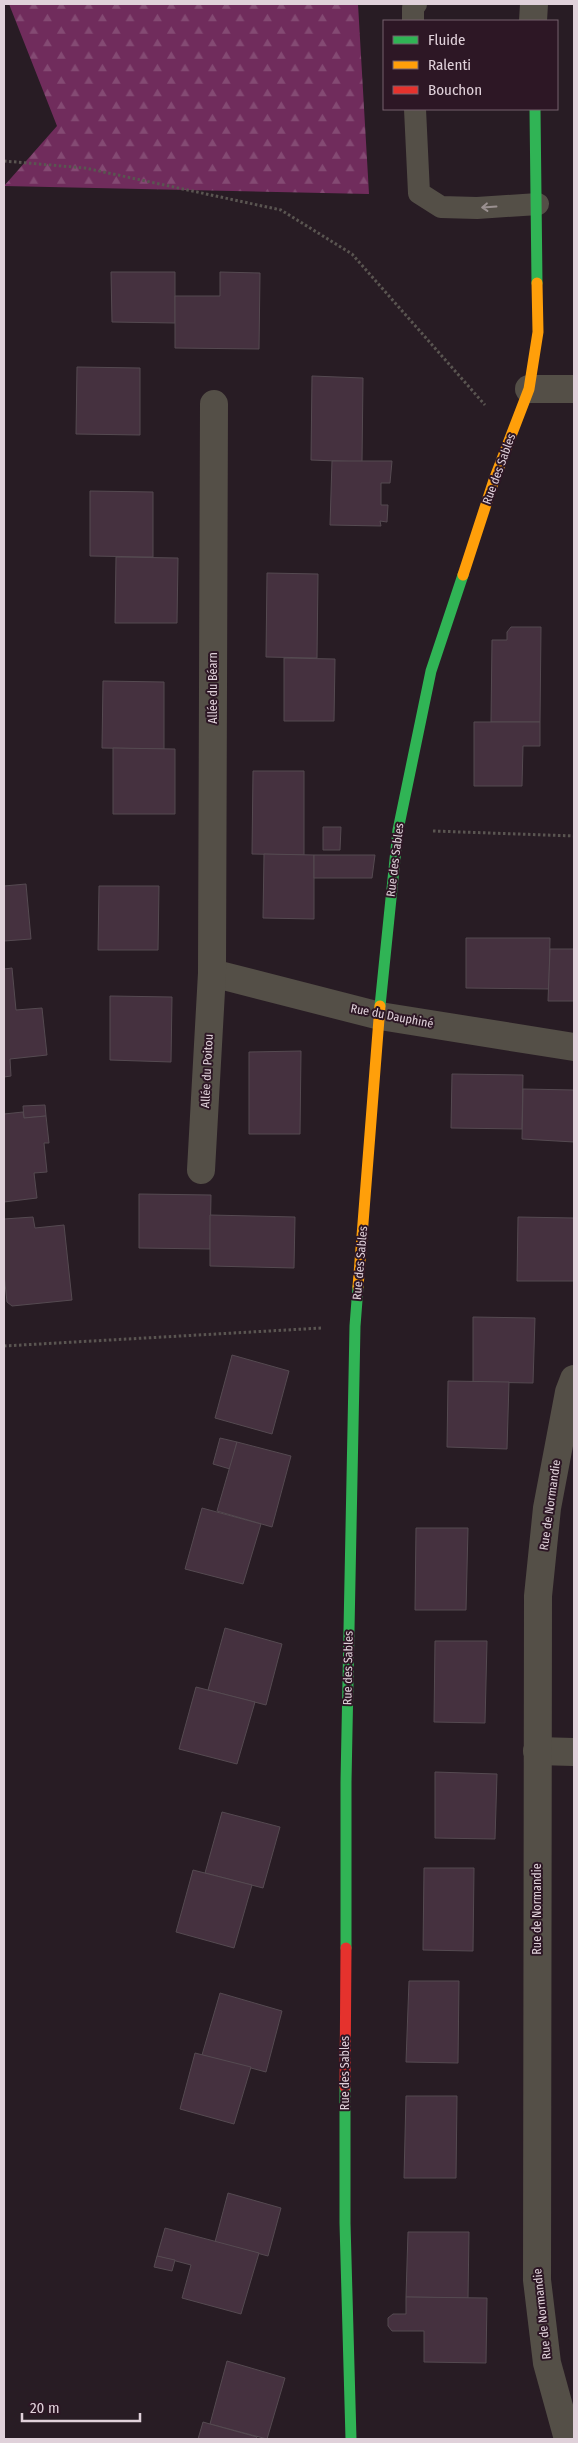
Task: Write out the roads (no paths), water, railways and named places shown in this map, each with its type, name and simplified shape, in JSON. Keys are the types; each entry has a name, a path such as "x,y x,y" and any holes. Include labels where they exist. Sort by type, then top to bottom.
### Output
{"street":[{"path":"533,20 534,4"},
{"name":"Rue des Sables","path":"351,2439 345,2213 346,1802 355,1326 380,1016 398,830 431,671 494,480 529,389 538,332 538,204 535,110"},
{"path":"529,389 574,389"},
{"name":"Allée du Béarn","path":"212,973 214,404"},
{"name":"Rue du Dauphiné","path":"212,973 380,1016 574,1047"},
{"name":"Allée du Poitou","path":"201,1170 212,973"},
{"name":"Rue de Normandie","path":"568,2439 547,2363 537,2280 537,1751 538,1596 547,1508 569,1392 574,1379"},
{"path":"537,1751 574,1752"}],"lane":[{"path":"412,20 413,8 416,4"},
{"path":"415,110 419,193 441,207 477,208 538,204"}]}
